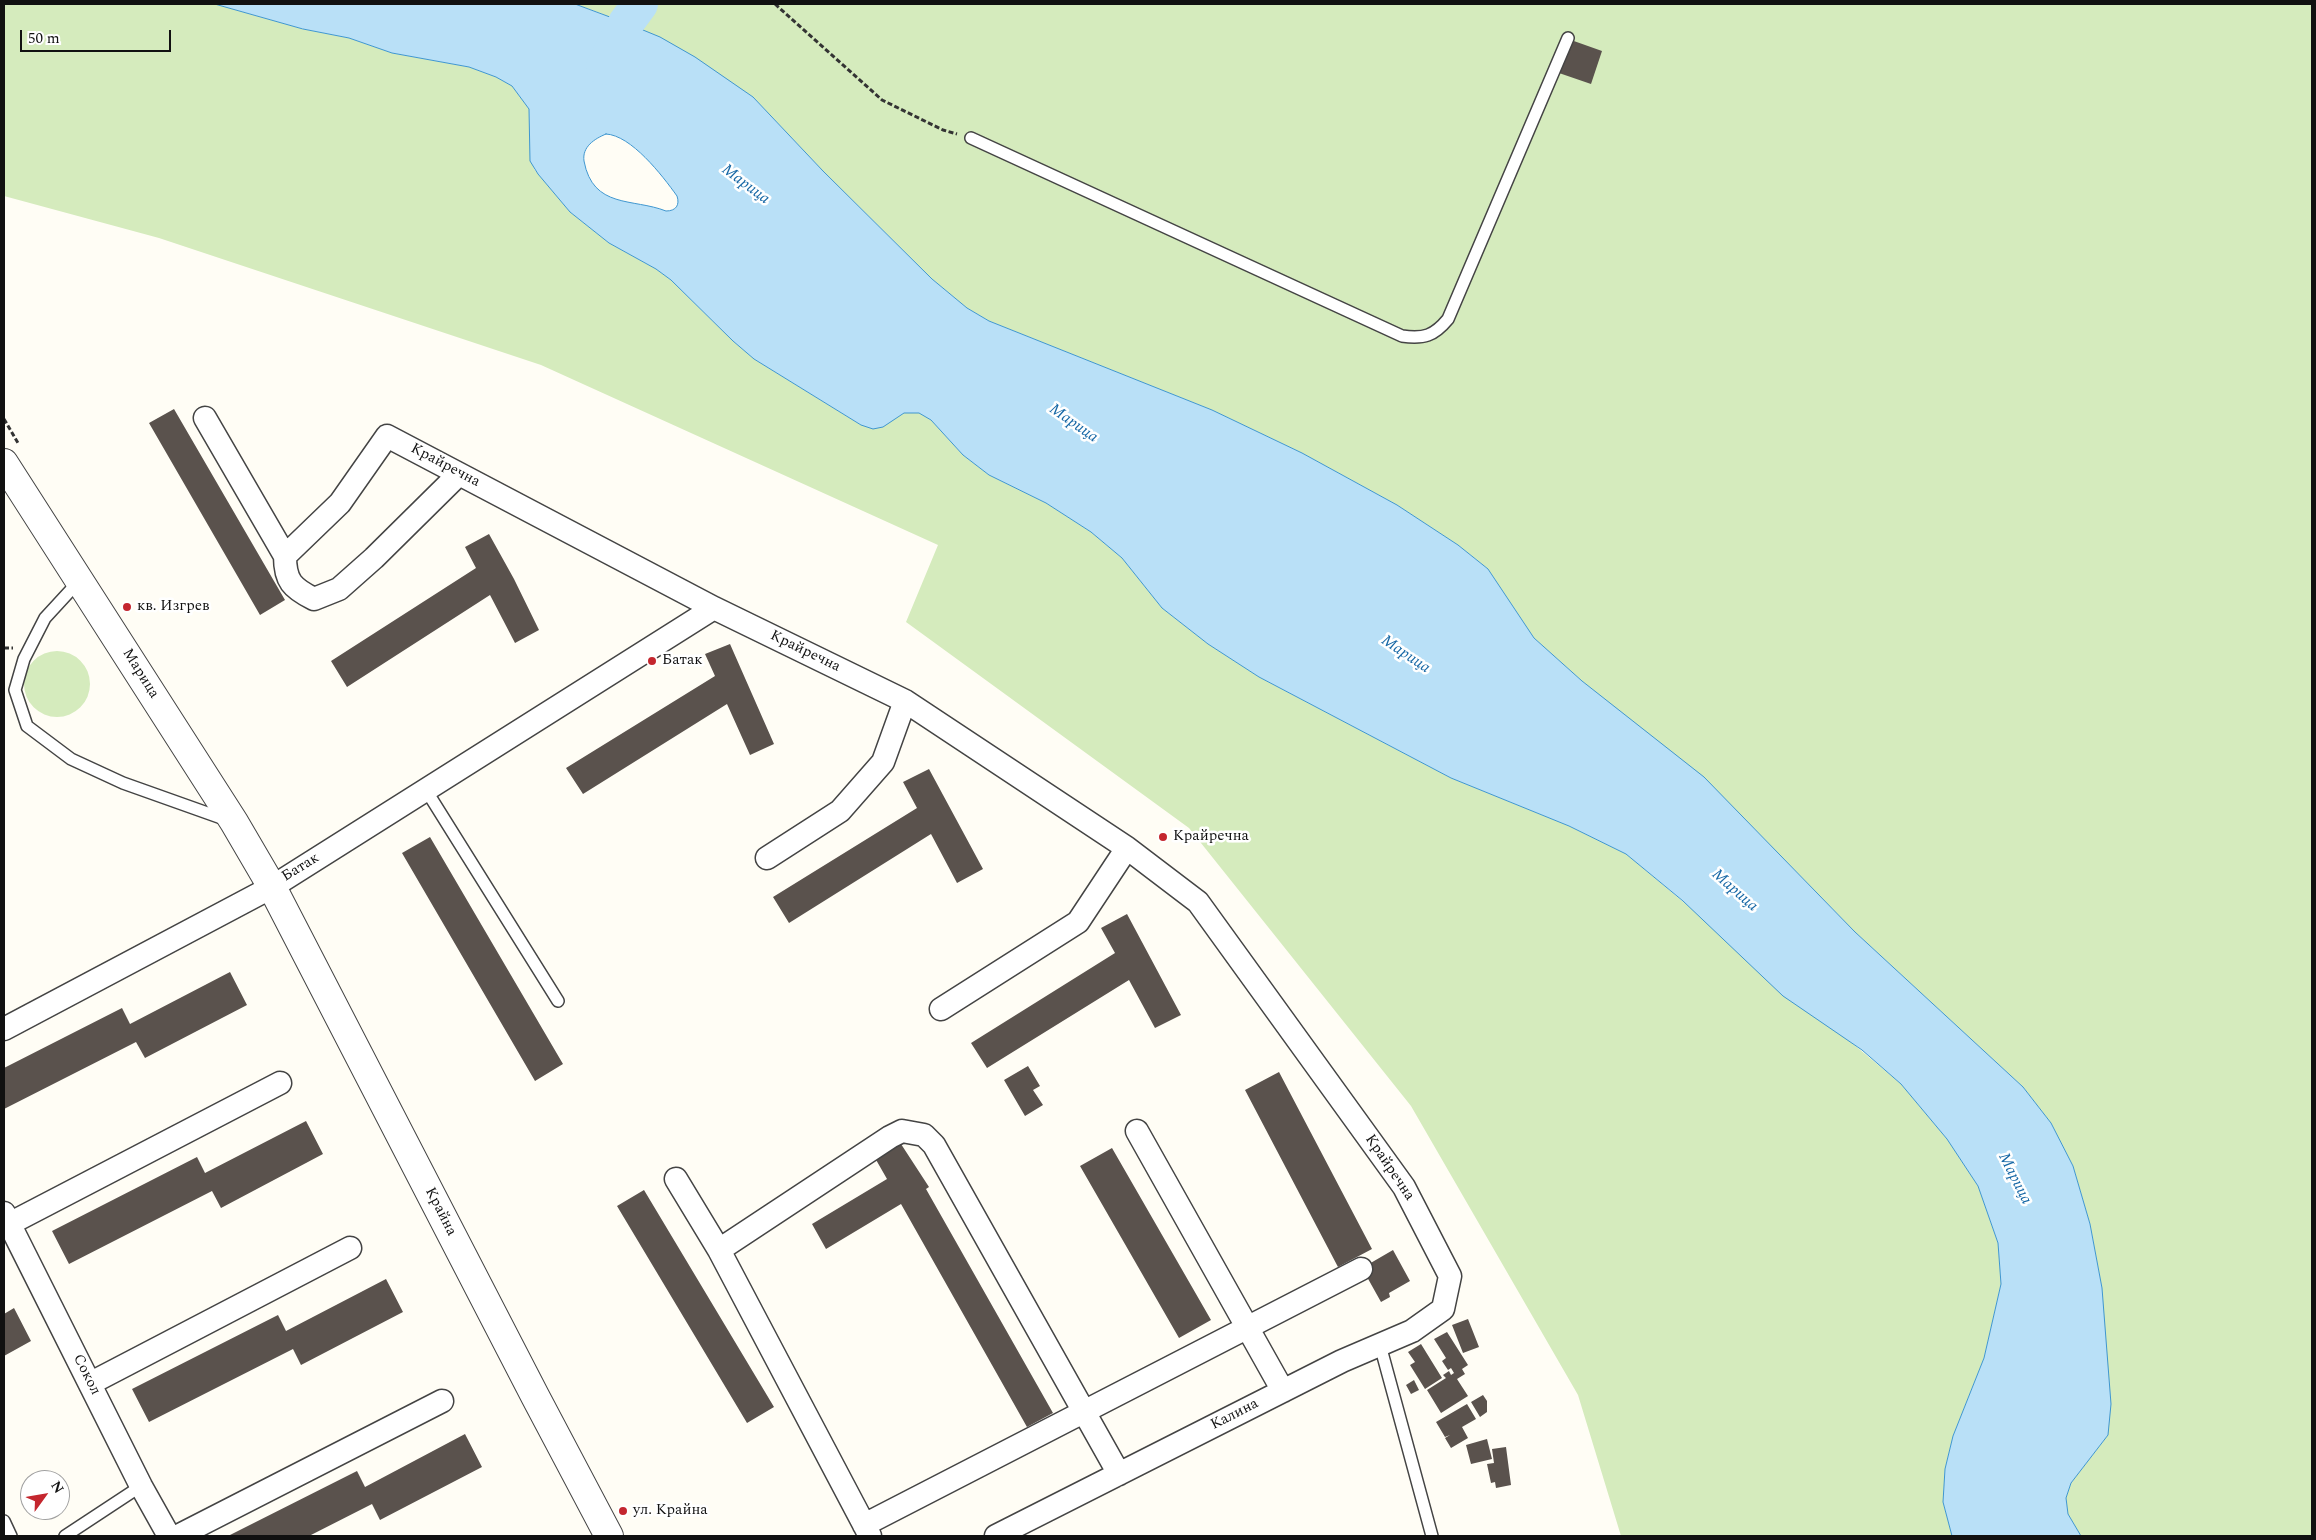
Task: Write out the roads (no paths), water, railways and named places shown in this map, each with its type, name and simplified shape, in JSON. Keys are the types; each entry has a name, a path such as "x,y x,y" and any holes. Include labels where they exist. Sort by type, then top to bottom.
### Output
{"street":[{"path":"205,418 285,556 285,574 299,592 314,599 339,589 374,558 459,474"},
{"name":"Крайречна","path":"285,556 340,503 387,436 714,608 905,701 1127,848 1198,902 1404,1187 1450,1276"},
{"name":"Марица","path":"4,464 234,822 272,887"},
{"name":"Батак","path":"4,1029 272,887 714,608"},
{"path":"767,858 840,811 883,762 905,701"},
{"path":"941,1010 1078,922 1127,848"},
{"name":"Крайна","path":"272,887 609,1536"},
{"path":"6,1219 280,1083"},
{"path":"719,1250 896,1134 902,1131 924,1135 934,1145 1119,1474"},
{"path":"1137,1132 1283,1391"},
{"path":"676,1179 719,1250 867,1531 1084,1412 1247,1326 1361,1269"},
{"name":"Сокол","path":"6,1219 91,1383 141,1486 169,1536"},
{"path":"91,1383 350,1248"},
{"name":"Калина","path":"1006,1534 1119,1474 1342,1361 1412,1331 1443,1309 1450,1276"},
{"path":"178,1536 442,1401"}],"lane":[{"path":"972,138 1402,336 1419,338 1438,331 1448,319 1568,38"},
{"path":"80,580 45,618 24,659 15,690 27,726 71,759 123,783 234,822"},
{"path":"426,790 558,1001"},
{"path":"1380,1345 1432,1536"},
{"path":"64,1536 141,1486"},
{"path":"4,1521 11,1536"}],"water":[{"path":"215,4 575,4 660,37 695,57 753,97 823,171 932,279 967,308 989,321 1212,410 1302,453 1397,505 1458,545 1488,569 1534,638 1582,681 1704,777 1855,932 2023,1087 2051,1123 2073,1166 2090,1224 2102,1288 2111,1404 2108,1435 2071,1483 2066,1498 2068,1514 2081,1536 1952,1536 1943,1502 1945,1469 1953,1436 1984,1358 2001,1284 1998,1243 1978,1186 1947,1139 1901,1084 1862,1050 1783,996 1683,901 1626,854 1569,826 1451,778 1259,677 1208,644 1162,608 1122,558 1091,532 1046,503 989,475 963,455 931,420 919,413 904,413 883,427 873,429 861,425 754,359 671,280 656,269 609,243 570,212 538,174 530,161 529,109 512,86 496,77 469,67 392,53 349,38 303,29","holes":["606,134 626,141 635,149 663,178 677,196 678,202 675,209 666,211 616,199 596,187 589,176 584,161 585,152 593,141 602,136"]}],"waterway":[{"path":"604,67 626,23 640,4"}],"place":[{"name":"кв. Изгрев","path":"127,607"},
{"name":"Батак","path":"652,661"},
{"name":"Крайречна","path":"1163,837"},
{"name":"ул. Крайна","path":"623,1511"}]}
